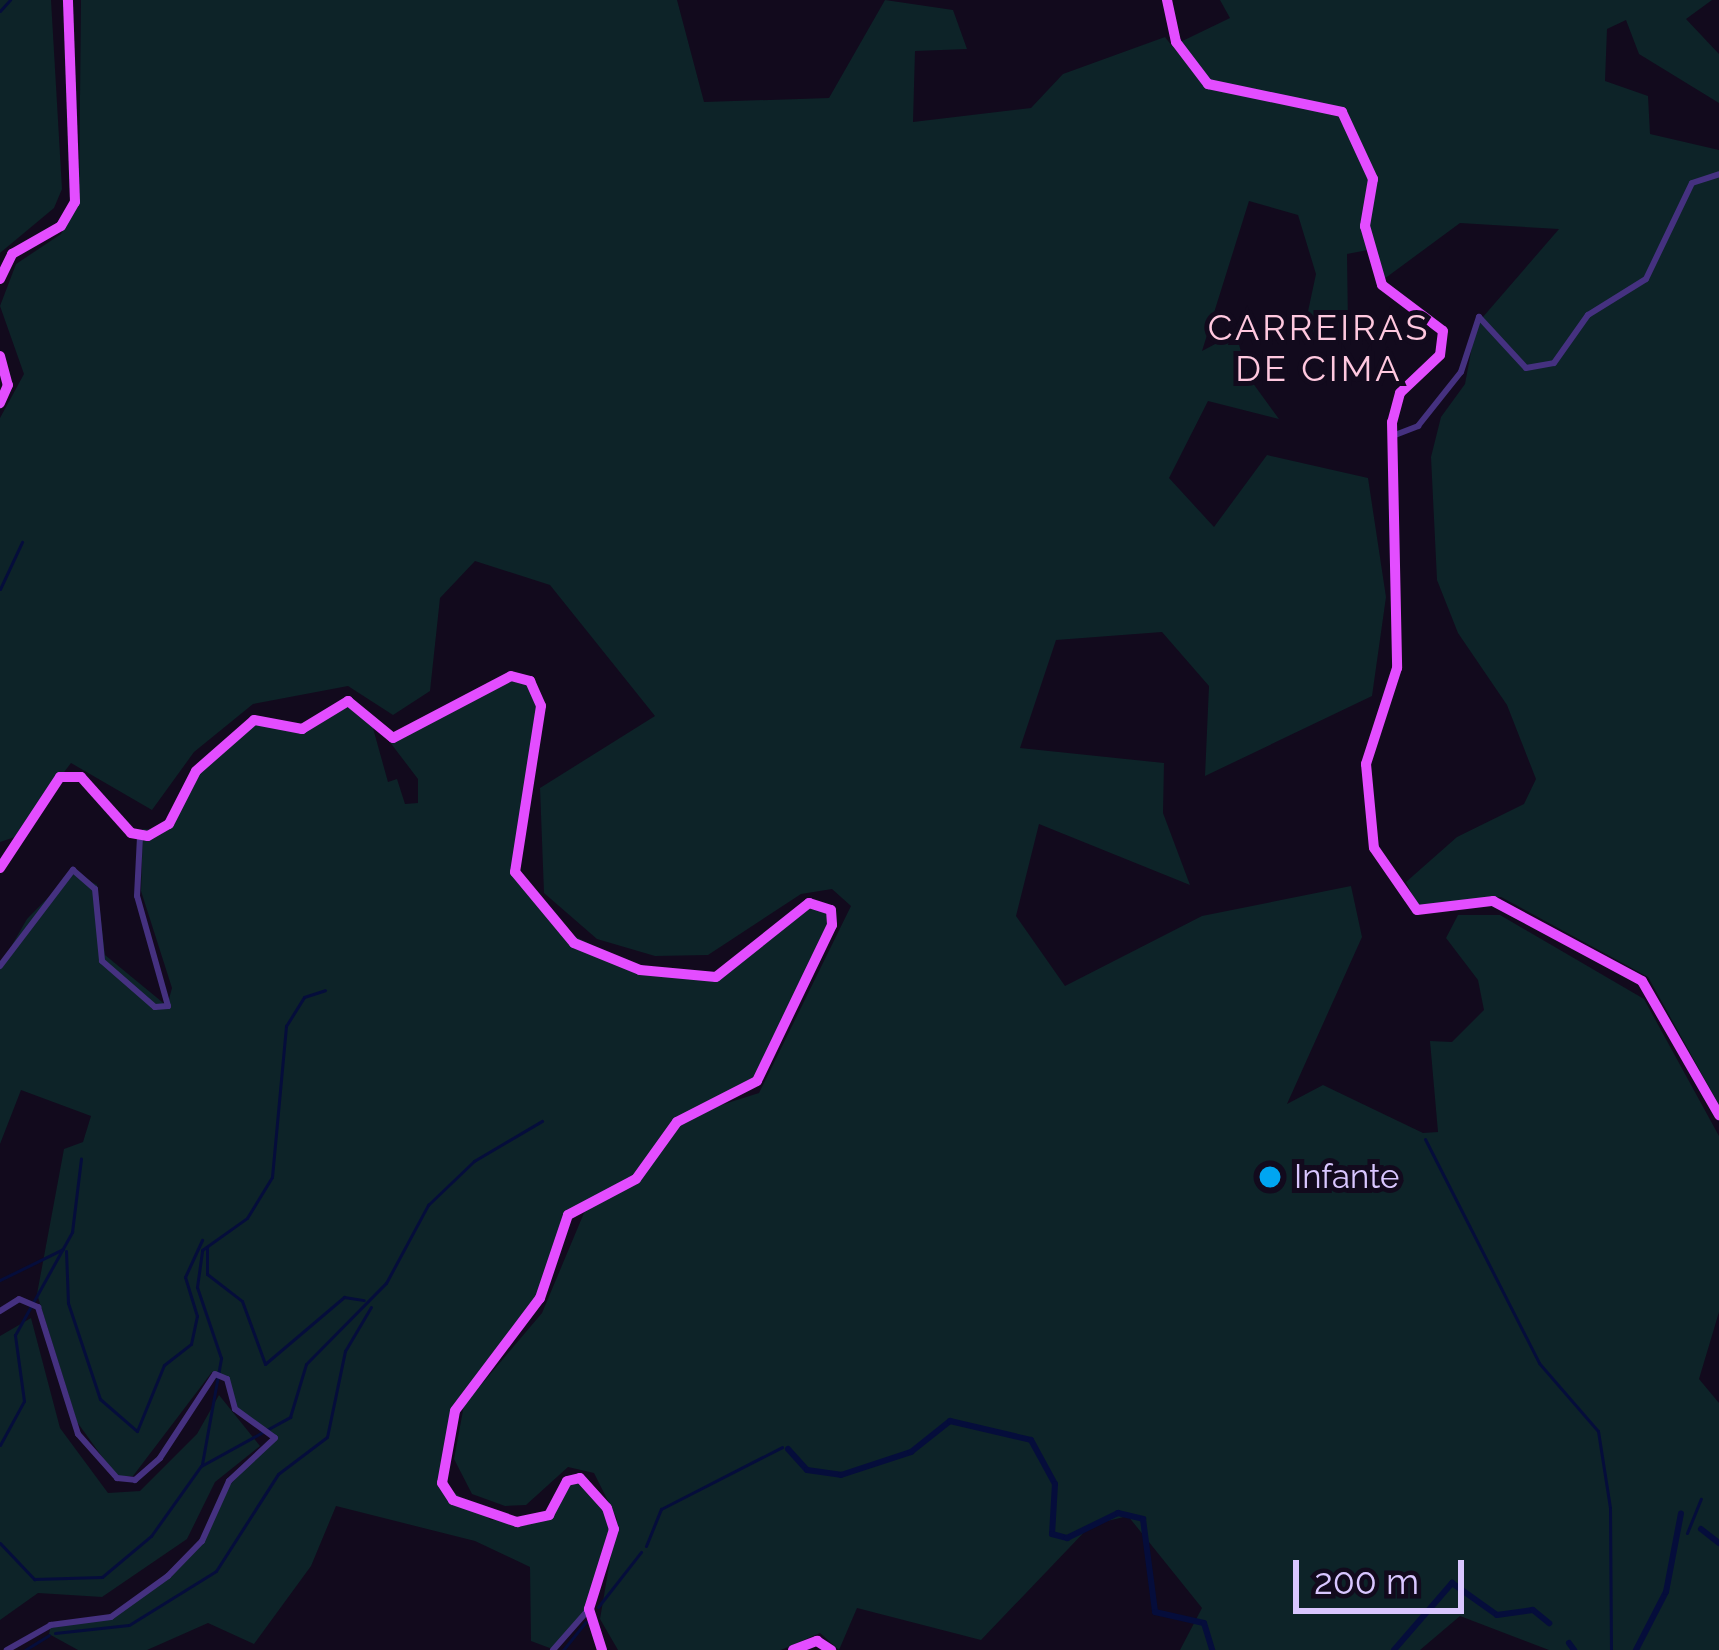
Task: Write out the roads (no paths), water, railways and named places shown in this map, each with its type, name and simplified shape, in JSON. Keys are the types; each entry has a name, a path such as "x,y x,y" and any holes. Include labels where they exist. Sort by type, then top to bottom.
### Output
{"main road":[{"path":"0,279 12,254 61,226 75,202 68,0"},
{"path":"1167,0 1176,42 1208,84 1288,108 1331,106 1347,118 1373,179 1365,226 1382,285 1435,316 1444,337 1434,364 1400,393 1391,436 1402,546 1398,657 1366,764 1374,848 1417,910 1493,901 1642,981 1719,1115"},
{"path":"0,356 8,385 0,403"},
{"path":"0,868 60,777 81,777 140,837 163,831 189,778 254,719 302,729 348,701 393,738 521,677 541,706 515,872 574,943 640,970 716,977 809,903 831,910 832,925 757,1081 676,1122 636,1179 568,1215 539,1298 454,1411 442,1483 453,1500 517,1522 548,1515 567,1481 580,1478 608,1508 612,1539 589,1609 602,1650"},
{"path":"793,1650 818,1641 831,1650"}],"street":[{"path":"1391,436 1436,407 1461,372 1479,317 1526,368 1555,363 1588,315 1646,279 1692,183 1719,174"},
{"path":"0,966 73,870 94,889 102,962 155,1007 168,1006 136,896 140,837"},
{"path":"0,1311 34,1304 78,1434 117,1478 134,1480 160,1458 218,1375 235,1409 259,1422 274,1446 229,1481 202,1541 168,1576 111,1618 51,1625 7,1650"},
{"path":"553,1650 589,1609"}],"waterway":[{"path":"0,11 10,0"},
{"path":"0,589 22,542"},
{"path":"202,1464 221,1358 197,1287 202,1250 247,1218 272,1177 286,1026 304,997 325,990"},
{"path":"0,1543 34,1579 102,1577 151,1536 201,1466 290,1417 306,1364 386,1283 428,1205 474,1161 542,1121"},
{"path":"1425,1139 1539,1363 1598,1431 1610,1508 1611,1650"},
{"path":"0,1445 24,1401 15,1335 72,1232 81,1159"},
{"path":"66,1251 68,1303 100,1399 137,1431 164,1365 191,1344 197,1316 185,1277 202,1240"},
{"path":"207,1247 207,1274 242,1301 265,1364 344,1297 364,1300"},
{"path":"0,1280 63,1249"},
{"path":"55,1633 129,1625 216,1571 278,1474 327,1437 345,1351 371,1307"},
{"path":"788,1449 807,1470 841,1475 911,1452 950,1421 1031,1440 1055,1484 1052,1534 1067,1538 1118,1513 1143,1519 1155,1612 1204,1623 1212,1650"},
{"path":"646,1546 661,1509 782,1447"},
{"path":"1687,1533 1701,1499"},
{"path":"1636,1650 1666,1592 1681,1513"},
{"path":"1701,1529 1719,1543"},
{"path":"598,1607 641,1552"},
{"path":"1394,1650 1452,1583 1497,1615 1533,1610 1549,1623"},
{"path":"563,1650 586,1622"},
{"path":"25,1650 49,1635"},
{"path":"1569,1643 1574,1650"}],"place":[{"name":"Infante","path":"1270,1177"}],"district":[{"name":"CARREIRAS DE CIMA","path":"1319,348"}]}
